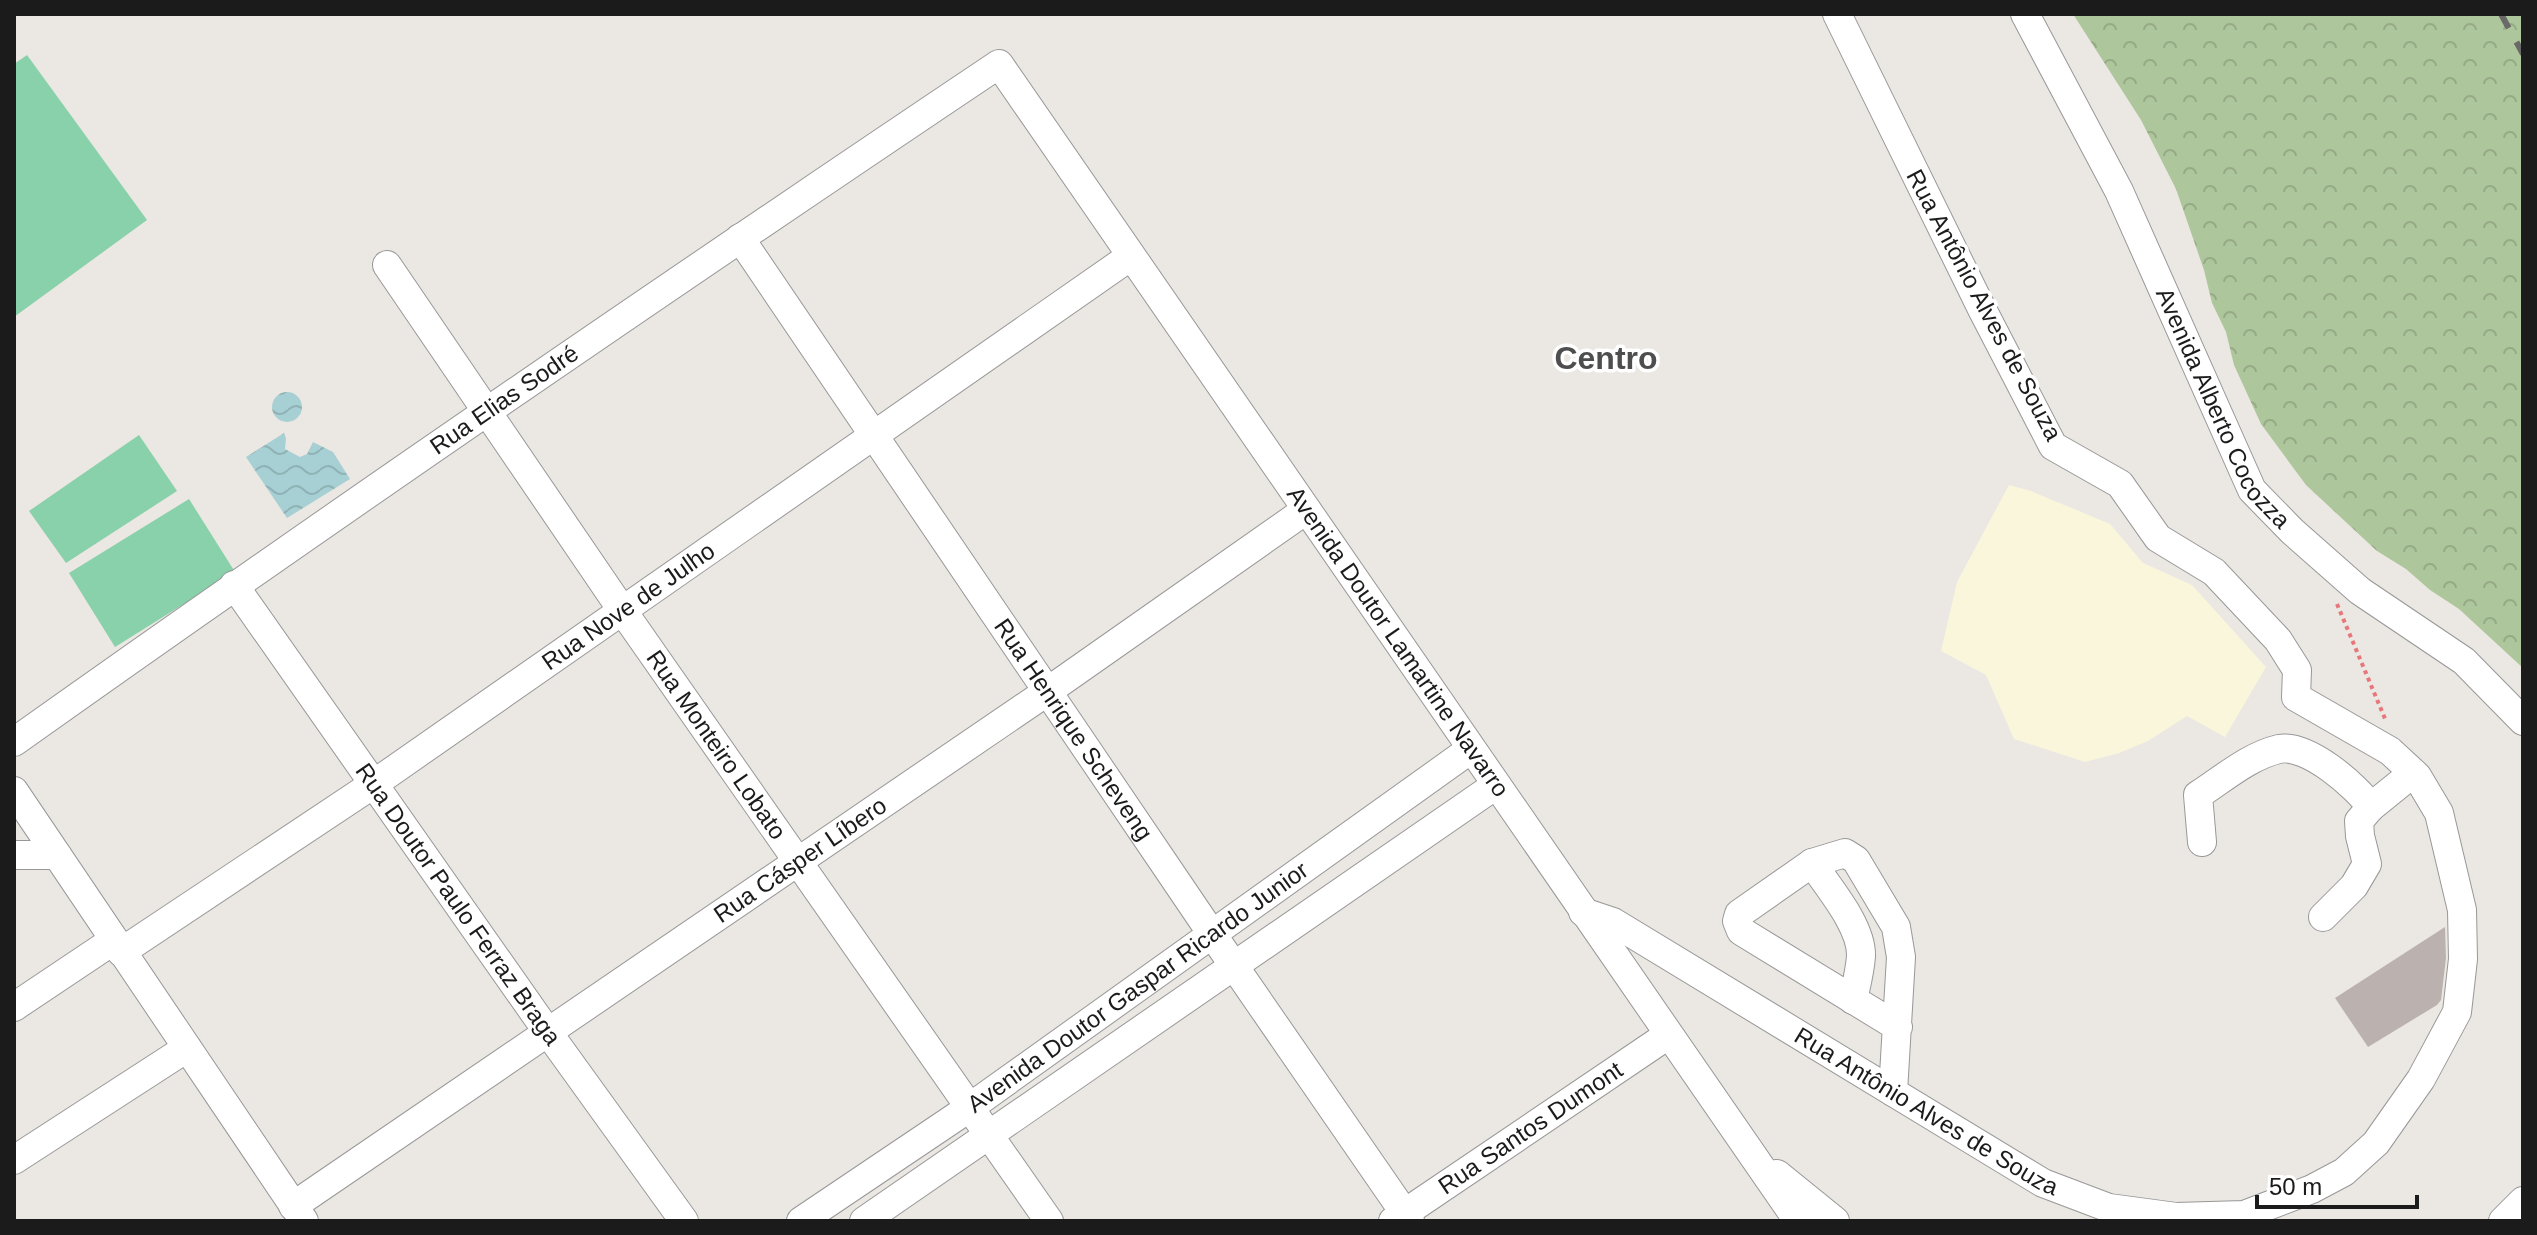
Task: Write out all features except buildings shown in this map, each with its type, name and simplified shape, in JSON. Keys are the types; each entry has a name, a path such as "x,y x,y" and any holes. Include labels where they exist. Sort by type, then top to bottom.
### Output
{"street":[{"name":"Rua Antônio Alves de Souza","path":"1583,912 1613,922 2043,1183 2109,1208 2176,1217 2244,1215 2312,1189 2344,1172 2376,1143 2421,1079 2457,1012 2463,959 2462,910 2439,813 2413,773 2390,751 2296,697 2297,670 2278,640 2214,572 2158,538 2120,484 2053,446 1837,14"},
{"name":"Avenida Alberto Cocozza","path":"2025,14 2119,191 2252,490 2292,531 2360,591 2464,661 2523,721"},
{"name":"Rua Elias Sodré","path":"14,742 234,585 999,64"},
{"name":"Avenida Doutor Lamartine Navarro","path":"999,64 1798,1221"},
{"name":"Rua Henrique Scheveng","path":"740,238 1403,1218"},
{"name":"Rua Nove de Julho","path":"14,1007 117,946 375,783 1131,256"},
{"name":"Rua Monteiro Lobato","path":"387,265 622,610 1049,1221"},
{"name":"Rua Cásper Líbero","path":"299,1214 547,1031 1048,691 1306,510"},
{"name":"Rua Doutor Paulo Ferraz Braga","path":"234,585 684,1221"},
{"path":"2202,842 2198,795 2248,762 2282,748 2312,756 2362,794 2371,807"},
{"name":"Avenida Doutor Gaspar Ricardo Junior","path":"801,1221 969,1108 1471,749"},
{"path":"2323,917 2354,886 2367,864 2359,821 2371,807 2413,773"},
{"name":"Avenida Doutor Gaspar Ricardo Junior","path":"864,1221 1496,785"},
{"path":"14,791 299,1214"},
{"path":"1893,1092 1898,1027 1901,957 1896,927 1856,860 1845,853 1812,863 1739,914 1737,921 1741,931 1898,1027"},
{"path":"14,855 57,855"},
{"path":"1812,863 1850,920 1858,938 1861,955 1853,1000"},
{"path":"1858,938 1896,927"},
{"name":"Rua Santos Dumont","path":"1403,1218 1668,1035"},
{"path":"14,1160 187,1048"},
{"path":"1748,1150 1835,1221"},
{"path":"2503,1221 2523,1201"}],"path":[{"path":"2333,594 2386,722"}],"shaded area":[{"path":"2009,485 2110,524 2143,563 2192,585 2266,667 2225,737 2187,716 2148,741 2085,762 2014,739 1986,675 1941,651 1957,582"}],"green space":[{"path":"2073,14 2523,14 2523,668 2459,609 2377,551 2306,485 2261,424 2234,365 2226,332 2212,303 2176,189 2141,120"},
{"path":"27,55 147,220 14,317 14,64"},
{"path":"139,435 177,491 66,563 29,511"},
{"path":"189,499 235,572 115,647 69,573"}],"water":[{"path":"287,392 298,396 302,407 298,418 287,422 276,418 272,407 276,396"},
{"path":"284,433 285,449 300,457 307,454 313,442 333,452 350,479 287,518 246,457"}],"railway":[{"path":"2501,14 2523,54"}],"district":[{"name":"Centro","path":"1606,358"}]}
